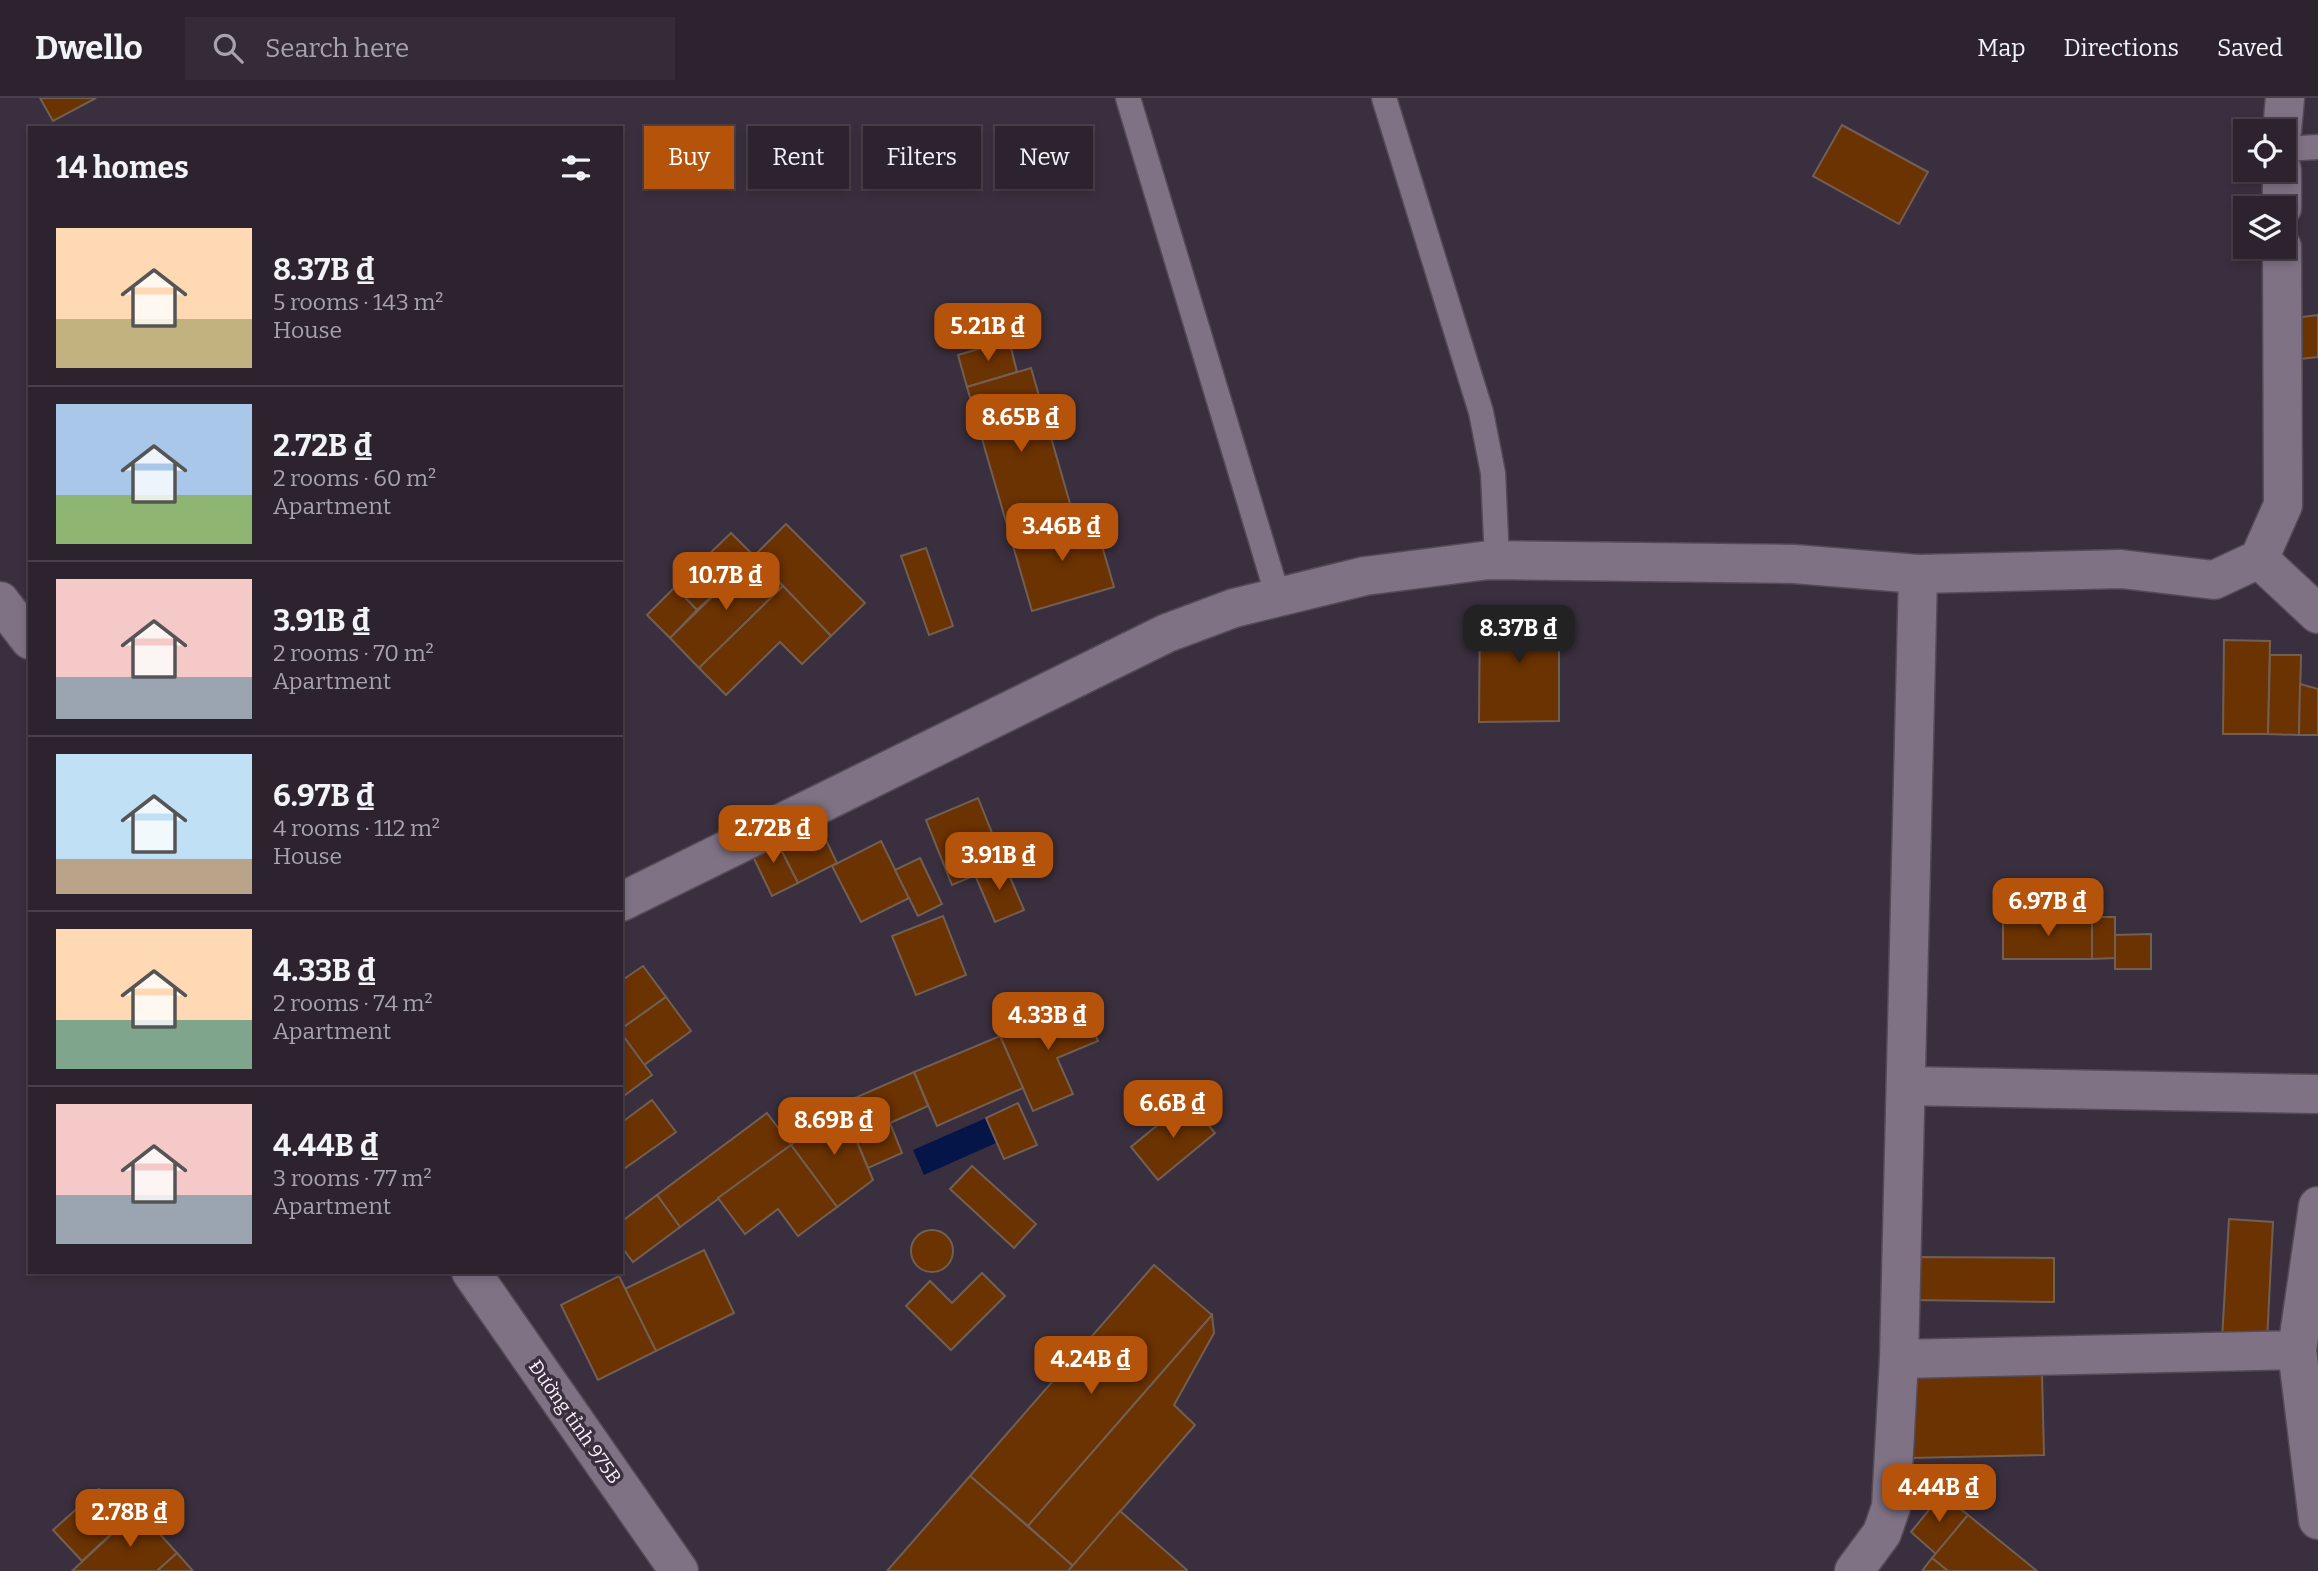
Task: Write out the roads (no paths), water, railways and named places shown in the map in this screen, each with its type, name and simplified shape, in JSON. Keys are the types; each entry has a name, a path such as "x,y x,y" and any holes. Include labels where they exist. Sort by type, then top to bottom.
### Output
{"street":[{"path":"2283,119 2284,98"},
{"path":"623,901 1167,633 1234,608 1365,576 1497,560 1794,564 1918,574 2121,569 2214,580 2259,559 2283,505 2283,259"},
{"path":"2259,559 2318,614"},
{"path":"1854,1571 1882,1533 1891,1507 1899,1359 1918,574"},
{"path":"0,601 28,637"},
{"path":"1906,1086 2318,1094"},
{"path":"2318,1206 2297,1350 2318,1520"},
{"name":"Đường tỉnh 975B","path":"472,1274 679,1571"},
{"path":"1899,1359 2297,1350"}],"lane":[{"path":"1128,98 1278,597"},
{"path":"1384,98 1481,412 1493,473 1497,560"},
{"path":"2296,149 2318,148"}]}
